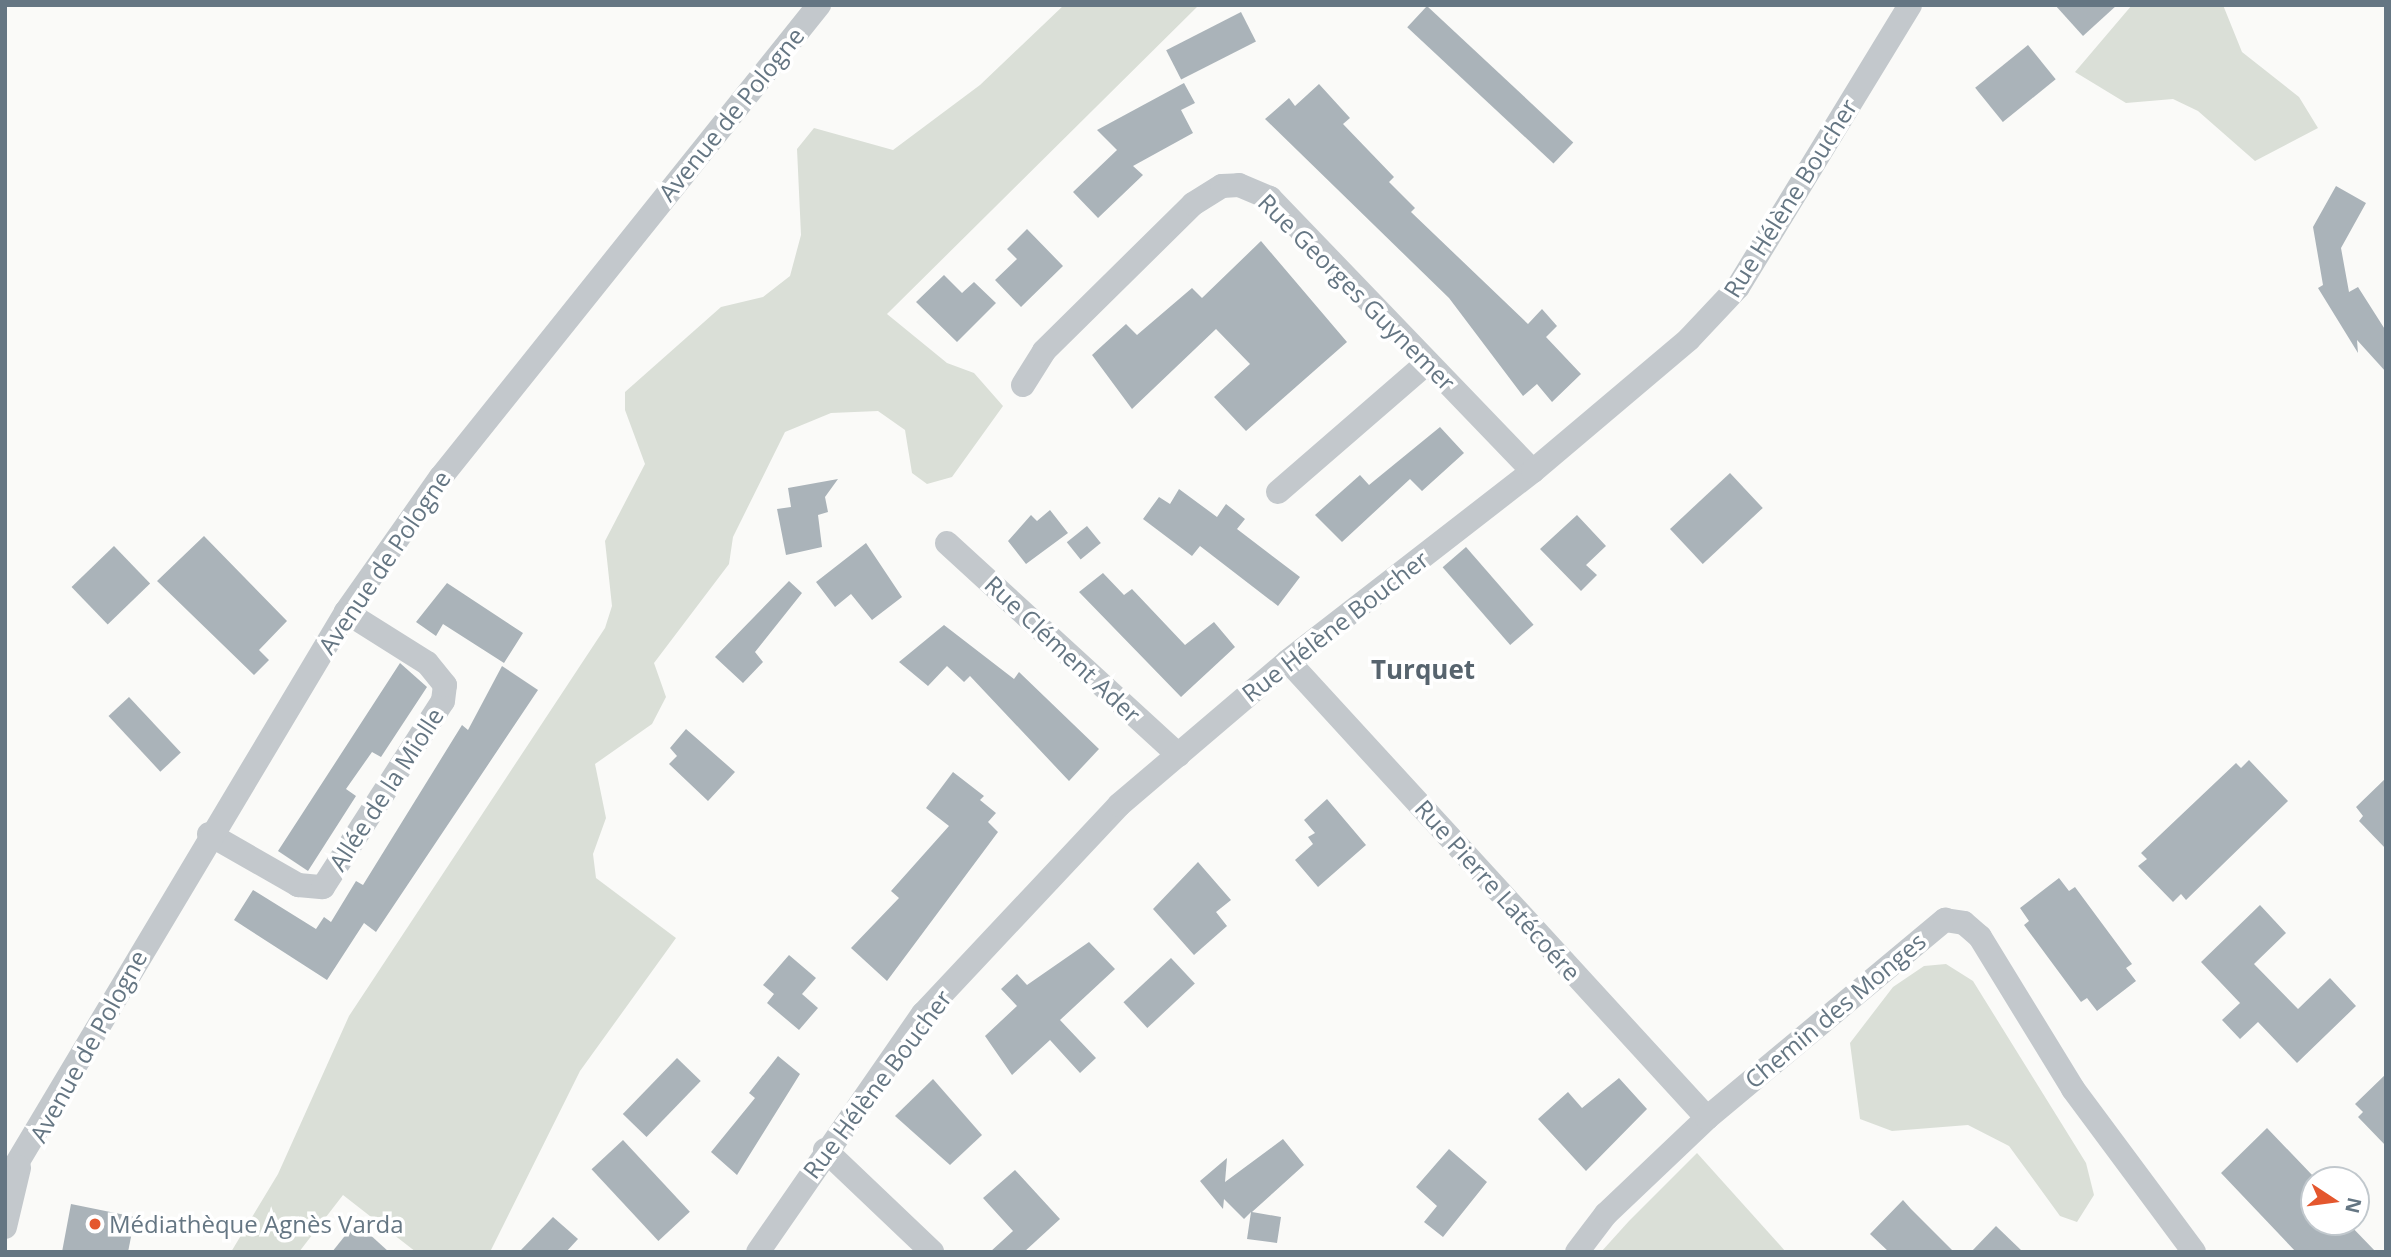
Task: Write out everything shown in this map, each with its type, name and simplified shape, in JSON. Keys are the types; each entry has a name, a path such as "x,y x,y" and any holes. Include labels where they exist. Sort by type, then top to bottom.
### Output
{"street":[{"name":"Avenue de Pologne","path":"5,1227 12,1175 209,834 346,612 440,477 819,5"},
{"name":"Rue Hélène Boucher","path":"758,1252 825,1150 923,1014 1110,814 1288,661 1533,471 1689,339 1738,287 1910,5"},
{"name":"Rue Georges Guynemer","path":"1023,385 1044,351 1194,204 1222,186 1239,185 1270,198 1533,471"},
{"path":"1278,492 1428,362"},
{"name":"Rue Clément Ader","path":"947,543 1178,755"},
{"name":"Allée de la Miolle","path":"209,834 298,886 323,887 443,701 446,685 427,663 346,612"},
{"name":"Rue Pierre Latécoére","path":"1288,661 1707,1118"},
{"name":"Chemin des Monges","path":"1577,1252 1606,1214 1707,1118 1928,930 1945,920 1964,923 1980,937 2073,1089 2194,1252"},
{"path":"825,1150 932,1252"}],"shaded area":[{"path":"1064,5 1199,5 887,314 947,363 974,373 1003,406 952,477 927,484 912,473 905,430 878,411 831,413 785,432 733,537 729,564 654,663 666,697 652,724 595,764 606,818 593,854 596,878 676,938 580,1071 490,1252 416,1252 343,1195 299,1252 231,1252 278,1174 349,1016 605,628 612,606 605,541 645,464 625,410 625,392 721,307 763,297 790,276 801,235 797,149 814,128 893,150 980,85"},
{"path":"2132,5 2223,5 2242,52 2299,97 2318,128 2255,161 2198,111 2173,99 2126,103 2075,72"},
{"path":"1946,964 1973,981 2086,1163 2094,1195 2077,1222 2060,1216 2009,1146 1968,1125 1892,1131 1860,1119 1850,1043 1893,987 1924,966"},
{"path":"1697,1153 1786,1252 1601,1252 1629,1221"}],"building":[{"path":"2055,5 2117,5 2083,36"},
{"path":"1427,6 1573,142 1553,164 1407,27"},
{"path":"1241,12 1256,41 1181,80 1166,50"},
{"path":"2028,45 2056,79 2003,122 1975,88"},
{"path":"1184,83 1195,103 1181,110 1193,133 1133,166 1143,175 1098,218 1073,192 1117,150 1097,130"},
{"path":"1319,84 1350,118 1343,124 1394,177 1389,182 1415,208 1411,212 1528,324 1542,309 1557,326 1546,337 1581,374 1552,402 1537,384 1523,396 1449,298 1265,119 1289,98 1295,106"},
{"path":"2336,186 2366,203 2341,248 2349,292 2358,287 2386,331 2386,372 2357,340 2358,353 2318,288 2323,285 2313,227"},
{"path":"1027,229 1063,266 1021,307 995,280 1017,259 1007,249"},
{"path":"1261,241 1347,342 1246,431 1214,397 1250,364 1216,329 1132,409 1092,355 1126,324 1137,335 1192,288 1202,298"},
{"path":"944,275 962,293 974,282 996,303 957,342 916,302"},
{"path":"1440,427 1464,453 1422,491 1410,479 1342,542 1315,515 1360,475 1369,485"},
{"path":"1730,473 1763,508 1703,564 1670,529"},
{"path":"838,479 825,497 828,512 818,515 822,547 786,555 777,509 791,507 788,488"},
{"path":"1179,489 1217,517 1226,504 1245,519 1237,529 1300,577 1278,606 1200,546 1192,556 1143,519 1159,497 1170,504"},
{"path":"1050,510 1068,533 1026,564 1008,541 1031,515 1037,521"},
{"path":"1577,515 1606,546 1586,565 1597,575 1581,591 1540,549"},
{"path":"1087,526 1101,543 1081,559 1067,542"},
{"path":"204,536 287,621 259,650 269,660 254,675 157,581"},
{"path":"866,543 902,597 872,620 851,594 835,607 816,582"},
{"path":"114,546 150,583 108,624 72,587"},
{"path":"1466,547 1534,625 1510,645 1443,567"},
{"path":"1103,573 1124,595 1132,589 1185,645 1214,622 1235,647 1181,697 1079,592"},
{"path":"789,581 802,593 755,652 763,662 743,683 715,657"},
{"path":"447,583 523,633 504,663 443,624 436,636 416,622"},
{"path":"944,625 1014,679 1019,672 1099,749 1069,781 970,676 964,682 947,666 928,686 899,662"},
{"path":"400,663 427,687 381,757 372,752 346,789 356,796 308,871 278,851"},
{"path":"502,666 538,690 376,932 364,923 327,980 234,920 253,890 316,929 324,917 331,922 356,881 363,885 462,725 468,730"},
{"path":"129,697 181,753 160,772 109,716"},
{"path":"686,729 735,772 708,801 669,764 677,756 670,748"},
{"path":"2249,760 2288,801 2186,900 2181,894 2173,902 2138,866 2147,859 2141,853 2236,763 2241,768"},
{"path":"953,772 984,796 980,800 996,813 988,822 998,832 887,981 851,948 899,898 891,891 949,826 926,808"},
{"path":"2386,778 2386,849 2359,821 2363,816 2356,807"},
{"path":"1327,799 1366,845 1318,887 1295,860 1313,844 1308,837 1315,833 1304,820"},
{"path":"1198,862 1231,900 1216,912 1227,926 1194,955 1153,909"},
{"path":"2059,878 2069,891 2075,887 2132,964 2126,968 2136,981 2097,1011 2087,998 2081,1002 2024,925 2029,921 2020,908"},
{"path":"2260,905 2286,933 2254,964 2298,1009 2330,978 2356,1006 2297,1063 2258,1022 2240,1039 2222,1020 2240,1003 2201,962"},
{"path":"1089,942 1115,969 1060,1020 1096,1058 1080,1073 1050,1040 1012,1075 985,1036 1017,1006 1001,989 1017,974 1027,985"},
{"path":"789,955 816,978 802,994 818,1008 799,1030 767,1003 774,994 763,985"},
{"path":"1171,958 1195,984 1147,1028 1123,1002"},
{"path":"778,1056 800,1074 737,1175 711,1152 755,1098 749,1093"},
{"path":"677,1058 701,1081 647,1137 623,1114"},
{"path":"2386,1074 2386,1146 2358,1117 2363,1112 2355,1104"},
{"path":"1619,1078 1647,1109 1586,1171 1538,1119 1568,1092 1582,1108"},
{"path":"933,1079 982,1135 950,1165 895,1116"},
{"path":"2267,1128 2303,1166 2300,1166 2300,1236 2361,1236 2376,1252 2296,1252 2221,1173"},
{"path":"1283,1139 1304,1165 1252,1212 1281,1217 1277,1243 1247,1239 1251,1212 1244,1219 1224,1199 1223,1209 1200,1181 1227,1158 1225,1182"},
{"path":"623,1140 690,1212 658,1241 592,1169"},
{"path":"1449,1149 1487,1182 1443,1237 1424,1222 1437,1206 1416,1187"},
{"path":"1015,1170 1060,1219 1024,1252 990,1252 1013,1231 983,1198"},
{"path":"1903,1200 1954,1252 1889,1252 1870,1234"},
{"name":"Médiathèque Agnès Varda","path":"71,1204 135,1217 128,1252 62,1252"},
{"path":"553,1217 578,1239 566,1252 519,1252"},
{"path":"356,1222 389,1252 332,1252"},
{"path":"1996,1226 2023,1252 1971,1252"}],"place":[{"name":"Médiathèque Agnès Varda","path":"95,1224"}],"district":[{"name":"Turquet","path":"1423,670"}]}
